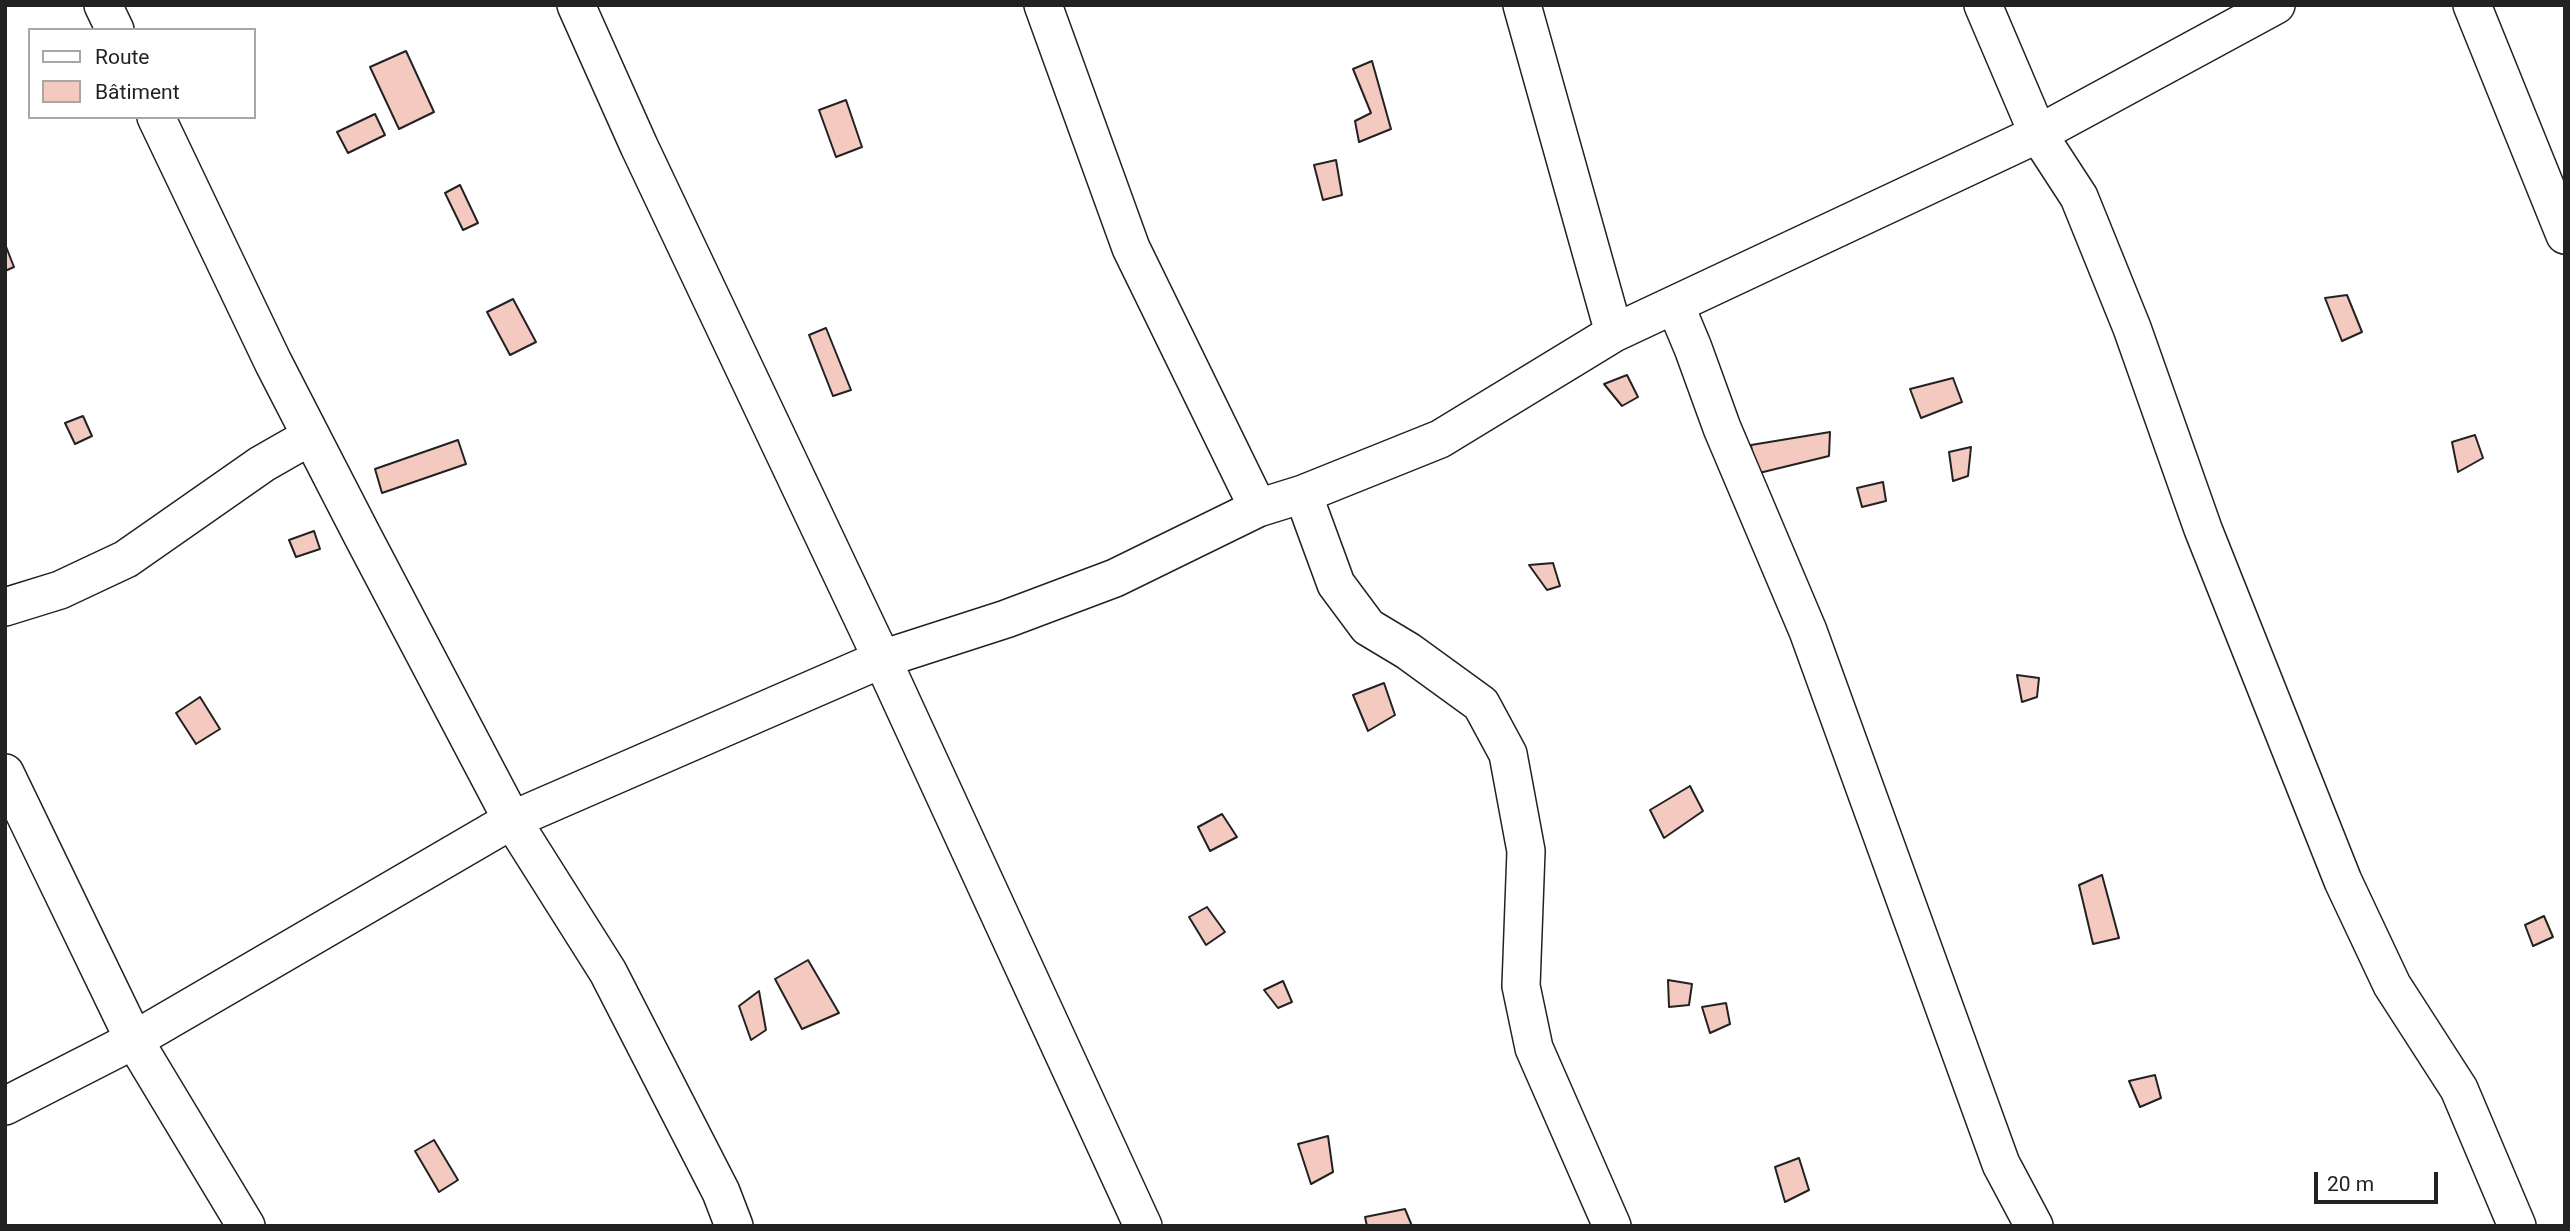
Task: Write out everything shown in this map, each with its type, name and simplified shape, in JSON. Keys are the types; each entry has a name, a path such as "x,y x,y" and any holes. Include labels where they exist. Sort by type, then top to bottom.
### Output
{"street":[{"path":"103,5 114,28"},
{"path":"576,5 1143,1226"},
{"path":"1043,5 1131,248 1258,508"},
{"path":"1522,5 1614,333"},
{"path":"1983,5 2038,134 2079,197 2132,328 2203,529 2343,881 2392,985 2459,1089 2516,1226"},
{"path":"5,1106 134,1041 512,820 882,659 1006,619 1115,578 1258,508 1303,494 1440,439 1614,333 2038,134 2276,5"},
{"path":"2472,5 2565,235"},
{"path":"157,119 311,436 512,820 608,972 721,1192 734,1226"},
{"path":"1675,305 1722,428 1808,631 2001,1164 2034,1226"},
{"path":"5,607 60,590 126,559 252,470 311,436"},
{"path":"1303,494 1336,584 1368,627 1408,651 1481,704 1508,754 1526,851 1521,986 1534,1048 1612,1226"},
{"path":"5,773 134,1041 246,1226"}],"building":[{"path":"406,51 434,112 399,129 370,67"},
{"path":"1372,61 1391,129 1359,142 1355,121 1371,113 1353,69"},
{"path":"846,100 862,147 836,157 819,110"},
{"path":"375,114 385,135 348,153 337,132"},
{"path":"1336,160 1342,195 1323,200 1314,165"},
{"path":"460,185 478,223 463,230 445,193"},
{"path":"5,244 14,267 5,271"},
{"path":"2347,295 2362,332 2342,341 2325,298"},
{"path":"513,299 536,342 510,355 487,312"},
{"path":"826,328 851,390 833,396 809,335"},
{"path":"1627,375 1638,397 1622,406 1604,384"},
{"path":"1953,378 1962,402 1921,418 1910,389"},
{"path":"83,416 92,436 75,444 65,423"},
{"path":"1830,432 1829,456 1755,474 1751,445"},
{"path":"2475,435 2483,458 2458,472 2452,442"},
{"path":"458,440 466,464 382,493 375,469"},
{"path":"1971,447 1968,476 1953,481 1949,452"},
{"path":"1883,482 1886,501 1862,507 1857,488"},
{"path":"314,531 320,549 296,557 289,540"},
{"path":"1553,563 1560,586 1547,590 1529,565"},
{"path":"2017,675 2039,678 2037,697 2022,702"},
{"path":"1384,683 1395,715 1368,731 1353,695"},
{"path":"200,697 220,729 196,744 176,713"},
{"path":"1690,786 1703,811 1664,838 1650,810"},
{"path":"1222,814 1237,837 1210,851 1198,827"},
{"path":"2102,875 2119,938 2093,944 2079,885"},
{"path":"1207,907 1225,932 1206,945 1189,917"},
{"path":"2544,916 2553,937 2533,946 2525,925"},
{"path":"808,960 839,1013 802,1029 775,979"},
{"path":"1668,980 1692,984 1689,1005 1669,1007"},
{"path":"1283,981 1292,1002 1278,1008 1264,990"},
{"path":"759,991 766,1030 751,1040 739,1006"},
{"path":"1726,1003 1730,1024 1710,1033 1702,1007"},
{"path":"2155,1075 2161,1098 2140,1107 2129,1081"},
{"path":"1328,1136 1333,1172 1311,1184 1298,1144"},
{"path":"434,1140 458,1180 439,1192 415,1151"},
{"path":"1799,1158 1809,1190 1785,1202 1775,1167"},
{"path":"1405,1209 1412,1226 1367,1226 1365,1217"}]}
